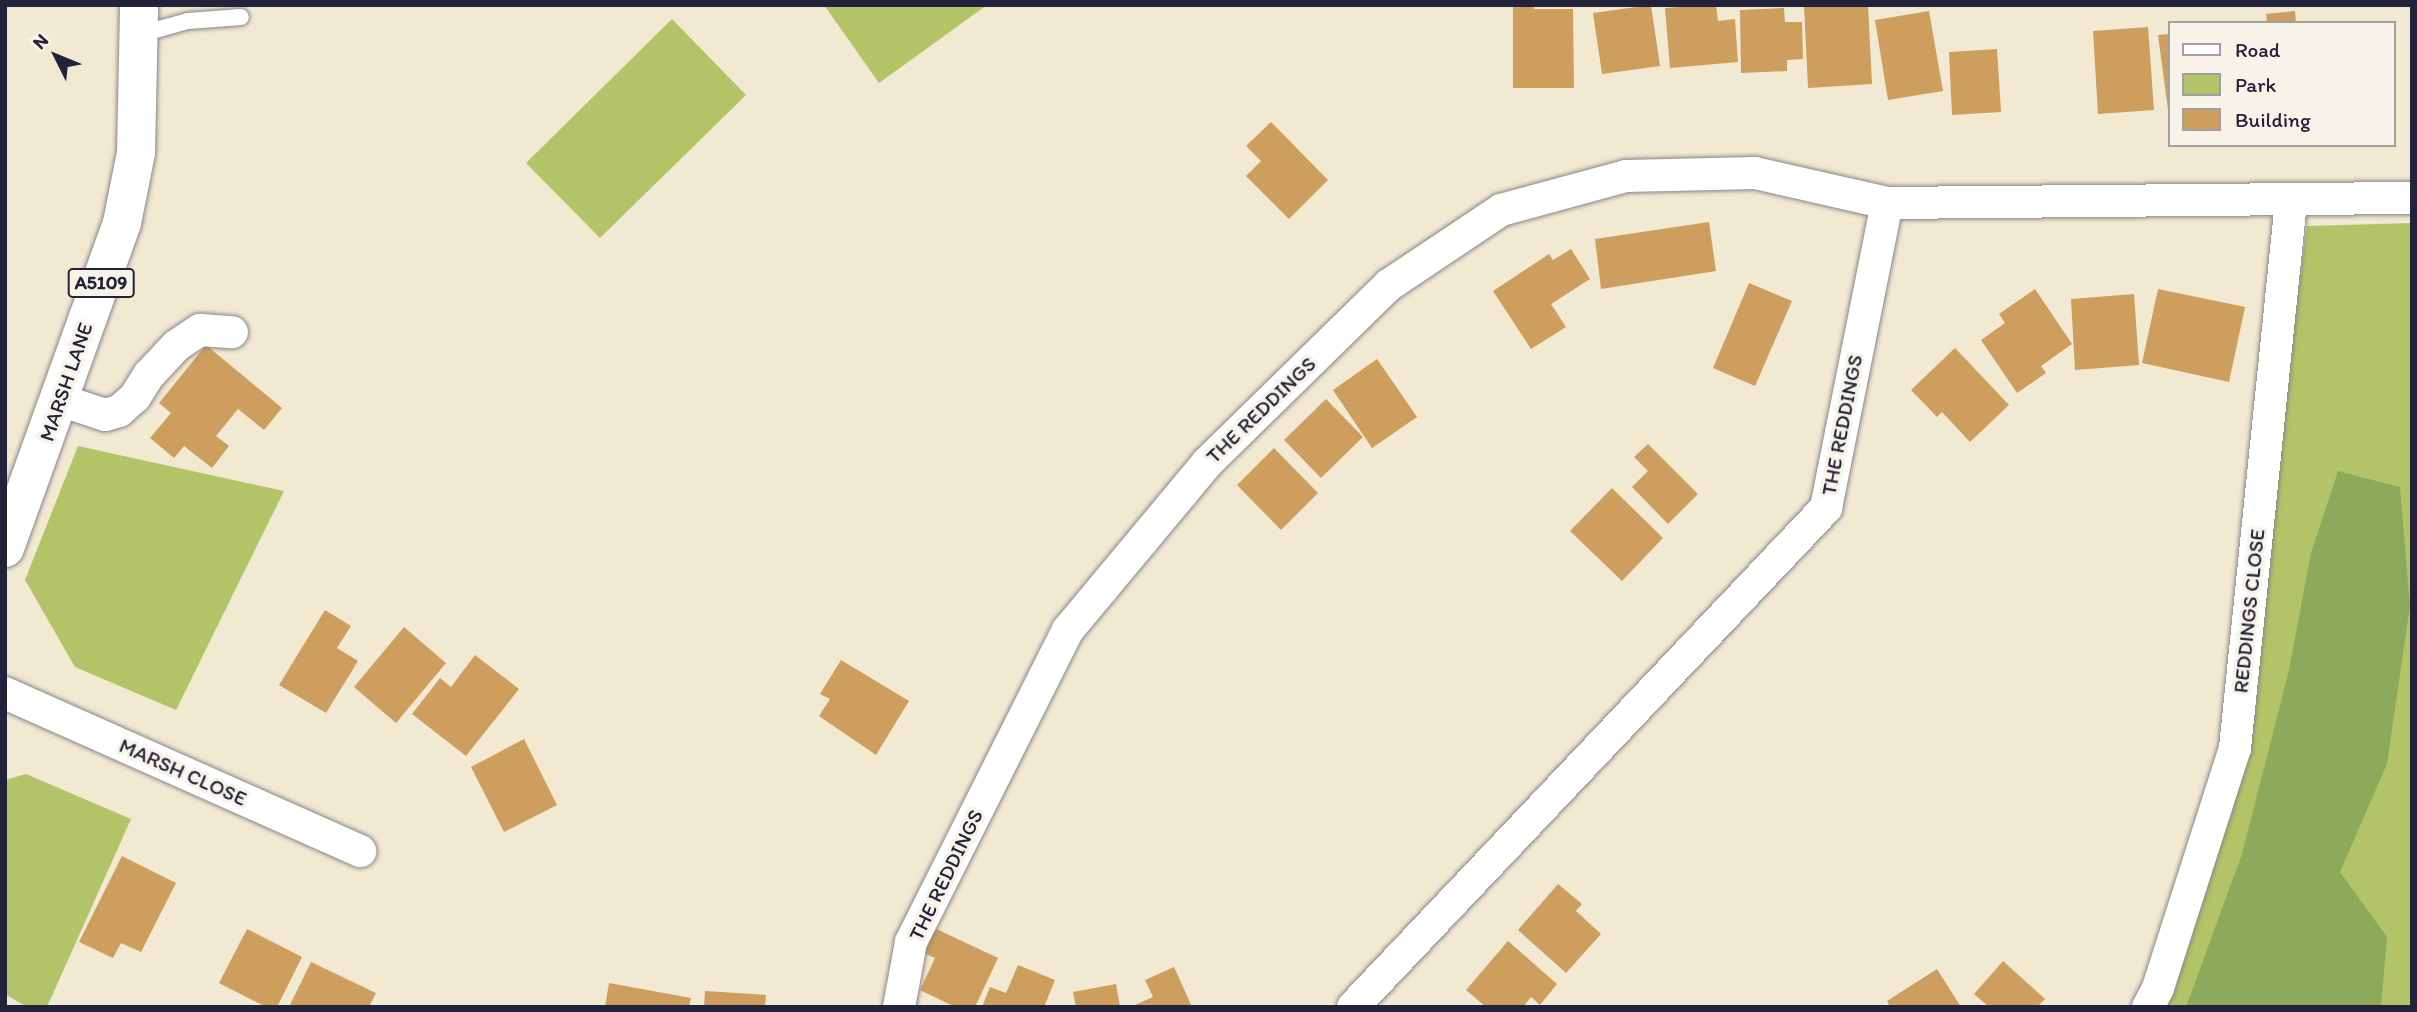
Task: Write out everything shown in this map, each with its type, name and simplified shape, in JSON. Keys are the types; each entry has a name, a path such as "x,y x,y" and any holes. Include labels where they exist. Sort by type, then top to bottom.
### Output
{"main road":[{"name":"MARSH LANE","path":"5,548 122,223 136,153 140,20"}],"street":[{"name":"THE REDDINGS","path":"900,1007 911,942 1068,630 1207,463 1390,285 1501,210 1626,176 1755,173 1887,203 2412,198"},
{"name":"REDDINGS CLOSE","path":"2148,1007 2158,988 2235,748 2291,201"},
{"name":"THE REDDINGS","path":"1353,1007 1826,508 1887,203"},
{"path":"60,400 105,415 119,411 135,397 149,375 176,346 200,330 232,332"},
{"name":"MARSH CLOSE","path":"5,693 360,851"}],"lane":[{"path":"140,20 188,21 241,17"}],"green space":[{"path":"824,5 987,5 879,83"},
{"path":"672,19 746,95 600,238 526,163"},
{"path":"2412,223 2412,1007 2152,1007 2237,740 2307,226"},
{"path":"78,446 284,491 176,710 75,667 25,580"},
{"path":"2338,471 2400,487 2410,606 2387,764 2340,872 2387,937 2381,1007 2186,1007 2242,854 2289,670 2311,553"},
{"path":"26,774 131,819 47,1007 27,1007 5,994 5,780"}],"building":[{"path":"1513,5 1534,5 1534,9 1573,9 1574,88 1513,88"},
{"path":"1651,5 1660,66 1602,74 1593,13"},
{"path":"1716,5 1718,21 1735,19 1738,62 1670,68 1665,8"},
{"path":"1868,5 1872,84 1808,88 1804,6"},
{"path":"1784,8 1785,22 1802,22 1803,59 1787,60 1787,71 1741,73 1740,10"},
{"path":"1929,11 1943,91 1888,100 1875,20"},
{"path":"2295,11 2296,21 2265,21 2266,14"},
{"path":"2148,27 2154,110 2098,114 2093,31"},
{"path":"2168,34 2168,110 2158,35"},
{"path":"1997,49 2001,112 1952,115 1949,52"},
{"path":"1271,122 1328,180 1289,219 1246,176 1261,161 1246,146"},
{"path":"1709,222 1716,271 1601,289 1595,239"},
{"path":"1571,249 1590,279 1551,304 1566,327 1531,349 1493,291 1549,254 1553,260"},
{"path":"1749,283 1792,301 1755,386 1713,368"},
{"path":"2035,289 2072,344 2041,366 2046,373 2017,393 1981,340 2005,323 1999,314"},
{"path":"2158,289 2245,307 2229,382 2142,363"},
{"path":"2134,294 2139,365 2075,370 2071,299"},
{"path":"206,345 282,408 264,430 238,409 216,436 229,446 212,468 184,446 174,458 150,438 171,413 159,403"},
{"path":"1955,348 2009,405 1970,442 1942,412 1937,417 1911,390"},
{"path":"1377,359 1417,417 1372,448 1333,390"},
{"path":"1326,399 1363,437 1321,478 1284,440"},
{"path":"1648,444 1698,494 1668,524 1632,487 1648,471 1634,457"},
{"path":"1274,448 1318,493 1281,530 1237,485"},
{"path":"1612,488 1663,538 1622,581 1570,531"},
{"path":"325,610 351,626 337,648 358,661 326,713 279,685"},
{"path":"404,627 446,663 396,723 354,687"},
{"path":"475,655 519,689 466,756 412,714 440,678 451,687"},
{"path":"841,660 909,701 876,755 819,716 830,699 820,694"},
{"path":"524,739 557,805 504,832 471,767"},
{"path":"122,856 176,883 141,952 121,943 113,958 79,942"},
{"path":"1558,884 1582,904 1576,911 1601,934 1566,973 1518,930"},
{"path":"930,926 998,958 975,1007 955,1007 920,990 935,958 919,951"},
{"path":"247,929 302,957 277,1007 266,1007 219,983"},
{"path":"1508,941 1557,984 1540,1005 1531,997 1523,1007 1486,1007 1466,990"},
{"path":"2003,961 2045,999 2037,1007 1989,1007 1974,994"},
{"path":"311,962 376,993 369,1007 289,1007"},
{"path":"1018,965 1055,980 1044,1007 982,1007 990,987 1006,993"},
{"path":"1174,967 1192,1007 1130,1007 1153,997 1145,980"},
{"path":"1937,969 1961,1007 1890,1007 1887,1001"},
{"path":"609,983 691,998 689,1007 605,1007"},
{"path":"1116,984 1120,1007 1076,1007 1073,992"},
{"path":"705,991 766,995 765,1007 704,1007"}]}
